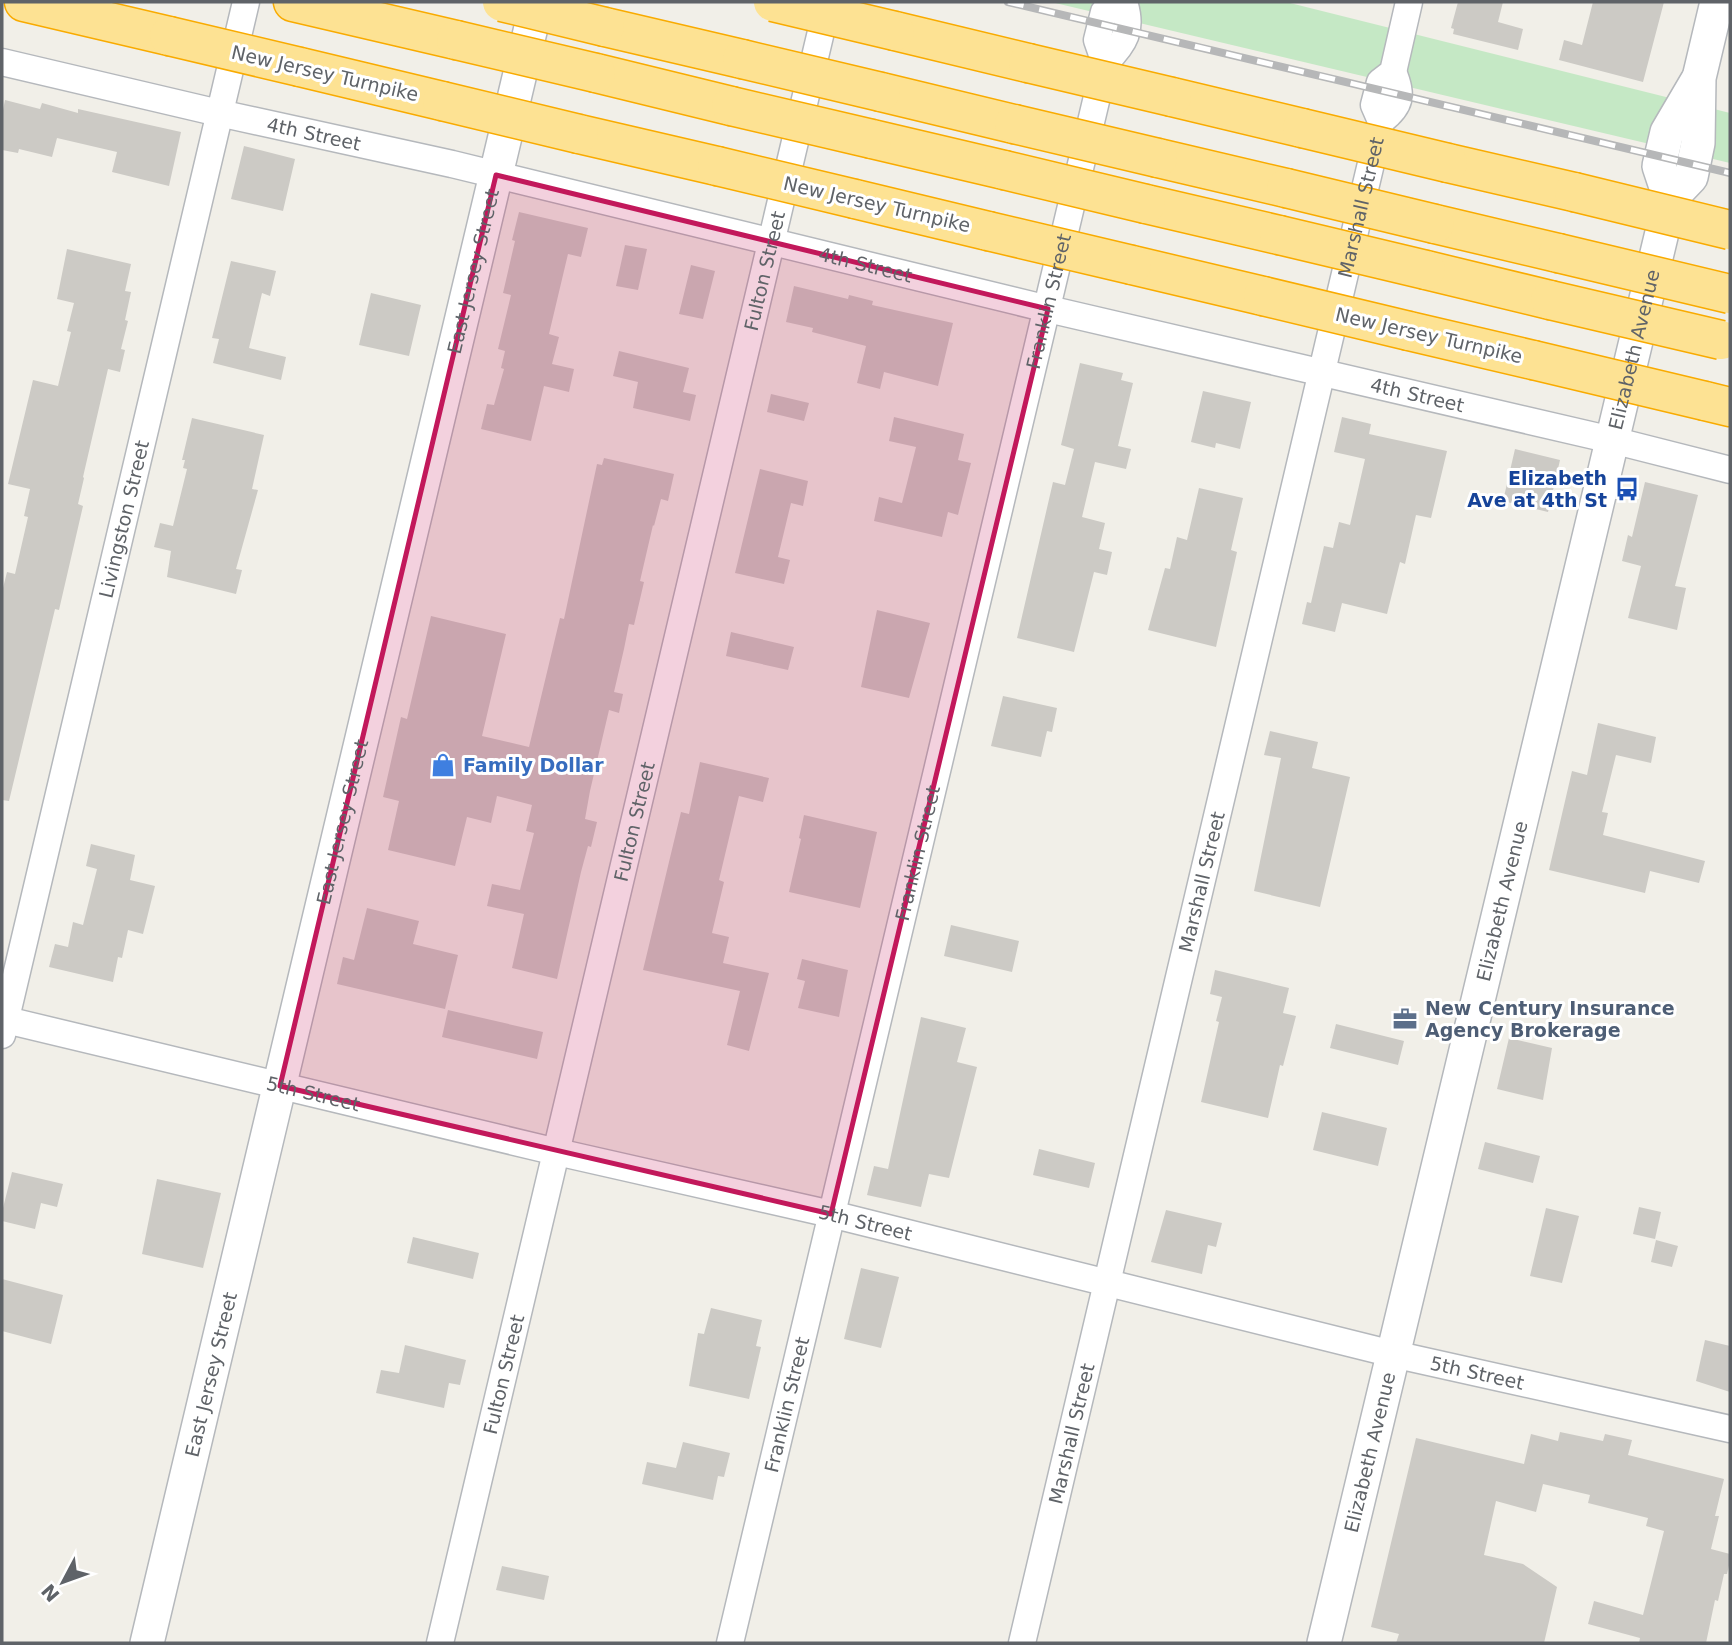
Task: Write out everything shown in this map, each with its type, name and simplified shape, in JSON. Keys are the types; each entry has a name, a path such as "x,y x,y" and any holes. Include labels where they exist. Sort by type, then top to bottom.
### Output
{"highway":[{"name":"New Jersey Turnpike","path":"24,2 1717,404"},
{"path":"502,2 1730,294"},
{"path":"773,2 1730,230"},
{"path":"305,4 1726,342"}],"street":[{"name":"Livingston Street","path":"3,1025 246,2"},
{"name":"East Jersey Street","path":"147,1643 537,2"},
{"name":"Fulton Street","path":"440,1643 828,2"},
{"name":"Franklin Street","path":"730,1643 1105,63 1097,40 1104,12 1114,2"},
{"name":"Franklin Street","path":"1105,63 1122,47 1129,17 1124,2"},
{"name":"Marshall Street","path":"1022,1643 1381,121 1374,105 1380,82 1392,72 1409,2"},
{"name":"Elizabeth Avenue","path":"1324,1643 1670,199 1659,166 1667,132 1699,78 1717,2"},
{"name":"4th Street","path":"2,62 496,175 1730,470"},
{"name":"5th Street","path":"3,1025 280,1086 831,1214 1393,1354 1730,1429"}],"highlighted area":[{"path":"496,175 1048,309 831,1214 280,1086"}],"green space":[{"path":"1051,2 1286,2 1730,113 1730,163"}],"building":[{"path":"1458,2 1503,2 1498,22 1523,29 1518,50 1453,34 1454,29 1451,28"},
{"path":"1593,2 1664,2 1643,82 1559,60 1564,40 1582,45"},
{"path":"5,100 40,109 42,103 78,113 78,109 181,132 169,186 112,172 117,152 57,138 52,157 19,149 18,153 2,150"},
{"path":"244,146 295,159 283,211 231,199"},
{"path":"519,212 588,228 581,257 568,254 549,334 559,337 552,364 574,369 569,392 544,386 531,441 481,429 487,404 494,405 504,369 501,368 505,351 498,349 511,295 503,293"},
{"path":"625,245 647,249 638,290 616,286"},
{"path":"67,249 131,264 125,291 131,292 121,349 125,350 120,372 108,369 78,504 83,506 9,801 2,800 2,592 7,572 15,574 28,517 24,516 30,489 8,484 33,380 58,386 71,332 67,331 74,303 57,299"},
{"path":"231,261 276,271 270,296 262,293 249,348 286,357 281,380 213,363 219,339 212,338"},
{"path":"691,265 715,271 703,319 679,314"},
{"path":"794,286 848,299 849,295 873,301 872,305 953,323 938,386 884,372 880,389 857,383 866,346 812,332 813,328 786,322"},
{"path":"371,293 421,305 409,356 359,345"},
{"path":"619,351 689,368 683,392 696,395 690,421 633,408 638,382 613,376"},
{"path":"1080,363 1123,373 1121,380 1133,383 1118,446 1131,449 1126,469 1095,462 1082,517 1105,523 1099,549 1112,552 1107,575 1094,572 1074,652 1017,638 1053,482 1065,485 1074,449 1061,445"},
{"path":"1203,391 1251,402 1240,449 1216,443 1215,448 1191,442"},
{"path":"771,394 809,403 804,421 767,412"},
{"path":"894,417 964,434 958,460 971,463 958,515 948,512 942,537 874,521 879,497 902,503 916,447 889,441"},
{"path":"1342,417 1371,424 1369,434 1447,451 1431,518 1416,515 1405,564 1400,562 1387,614 1342,603 1335,632 1302,624 1307,602 1311,603 1324,546 1333,548 1339,522 1350,525 1365,459 1334,452"},
{"path":"192,418 264,435 252,489 258,490 236,569 242,570 236,594 167,577 171,551 154,547 160,523 173,526 187,469 183,468 185,460 182,460"},
{"path":"1515,449 1560,460 1548,512 1503,501"},
{"path":"604,458 674,474 668,501 661,499 653,525 640,581 644,582 634,625 629,624 614,692 623,694 619,713 609,710 590,791 585,819 597,822 581,872 557,979 512,968 524,914 487,906 492,884 520,890 534,833 526,831 532,805 497,796 491,823 467,817 455,866 388,850 399,801 383,797 401,717 407,719 431,616 506,634 482,736 529,747 560,618 564,619 597,464 602,465"},
{"path":"760,469 808,481 803,506 791,503 778,557 790,560 784,584 735,573"},
{"path":"1645,482 1698,495 1675,586 1686,588 1677,630 1628,618 1641,566 1622,561 1628,535 1632,537"},
{"path":"1199,488 1243,498 1231,550 1237,552 1216,647 1148,630 1165,568 1170,569 1177,537 1187,540"},
{"path":"877,610 930,623 909,698 861,687"},
{"path":"731,632 794,647 788,670 726,656"},
{"path":"1003,696 1057,708 1052,732 1047,731 1041,757 991,746"},
{"path":"1598,723 1656,737 1651,763 1616,755 1602,812 1608,813 1603,835 1705,861 1699,883 1650,871 1645,893 1549,870 1572,771 1587,775"},
{"path":"1270,731 1318,742 1312,768 1350,777 1320,907 1254,891 1281,758 1264,755"},
{"path":"700,762 769,778 763,802 739,796 719,880 724,882 712,933 729,937 723,963 769,973 749,1051 727,1045 740,991 643,970 681,812 689,814"},
{"path":"804,815 877,832 860,908 789,892"},
{"path":"91,844 135,855 130,880 155,886 143,934 128,930 122,958 118,957 113,982 49,967 55,944 68,947 73,922 83,925 97,869 86,866"},
{"path":"367,908 419,921 413,944 458,955 445,1009 337,984 343,957 354,960"},
{"path":"951,925 1019,941 1012,972 944,956"},
{"path":"802,959 848,970 839,1017 798,1008 805,981 797,979"},
{"path":"1215,970 1289,988 1283,1013 1296,1016 1283,1066 1280,1065 1268,1118 1201,1102 1222,997 1210,994"},
{"path":"448,1010 543,1032 537,1059 442,1037"},
{"path":"921,1017 966,1028 957,1062 977,1067 949,1178 929,1174 921,1207 867,1195 874,1166 888,1169"},
{"path":"1336,1024 1404,1041 1398,1065 1330,1048"},
{"path":"1509,1038 1552,1048 1543,1100 1497,1089"},
{"path":"1322,1112 1387,1128 1378,1166 1313,1150"},
{"path":"1485,1142 1540,1156 1533,1183 1478,1169"},
{"path":"1039,1149 1095,1163 1089,1188 1033,1175"},
{"path":"12,1172 63,1184 57,1207 41,1203 35,1229 2,1221"},
{"path":"157,1179 221,1193 203,1268 142,1254"},
{"path":"1639,1207 1661,1212 1655,1239 1633,1234"},
{"path":"1546,1208 1579,1216 1562,1283 1530,1276"},
{"path":"1166,1210 1222,1223 1216,1247 1208,1245 1202,1274 1151,1262"},
{"path":"413,1237 479,1253 473,1279 407,1263"},
{"path":"1656,1240 1678,1246 1672,1267 1651,1262"},
{"path":"861,1268 899,1277 881,1348 844,1339"},
{"path":"2,1279 63,1295 51,1344 2,1331"},
{"path":"711,1308 762,1320 756,1346 761,1347 749,1399 689,1386 698,1333 704,1334"},
{"path":"1705,1340 1730,1346 1730,1392 1696,1381"},
{"path":"405,1345 466,1360 460,1385 449,1383 444,1408 376,1393 381,1370 399,1373"},
{"path":"1560,1432 1603,1441 1605,1434 1632,1440 1628,1455 1724,1479 1711,1549 1730,1554 1730,1561 1718,1601 1715,1600 1706,1643 1639,1643 1640,1638 1588,1624 1594,1601 1643,1615 1664,1531 1646,1526 1648,1518 1588,1503 1590,1495 1543,1484 1536,1512 1496,1501 1484,1555 1523,1564 1557,1587 1544,1643 1396,1643 1399,1634 1371,1627 1416,1438 1524,1464 1531,1434 1558,1441"},
{"path":"683,1442 730,1453 724,1477 718,1476 713,1500 642,1484 647,1462 676,1468"},
{"path":"502,1566 549,1576 544,1600 496,1590"}],"railway":[{"path":"1008,2 1730,173"}],"place":[{"name":"Elizabeth Ave at 4th St","path":"1627,489"},
{"name":"Family Dollar","path":"443,765"},
{"name":"New Century Insurance Agency Brokerage","path":"1405,1019"}]}
